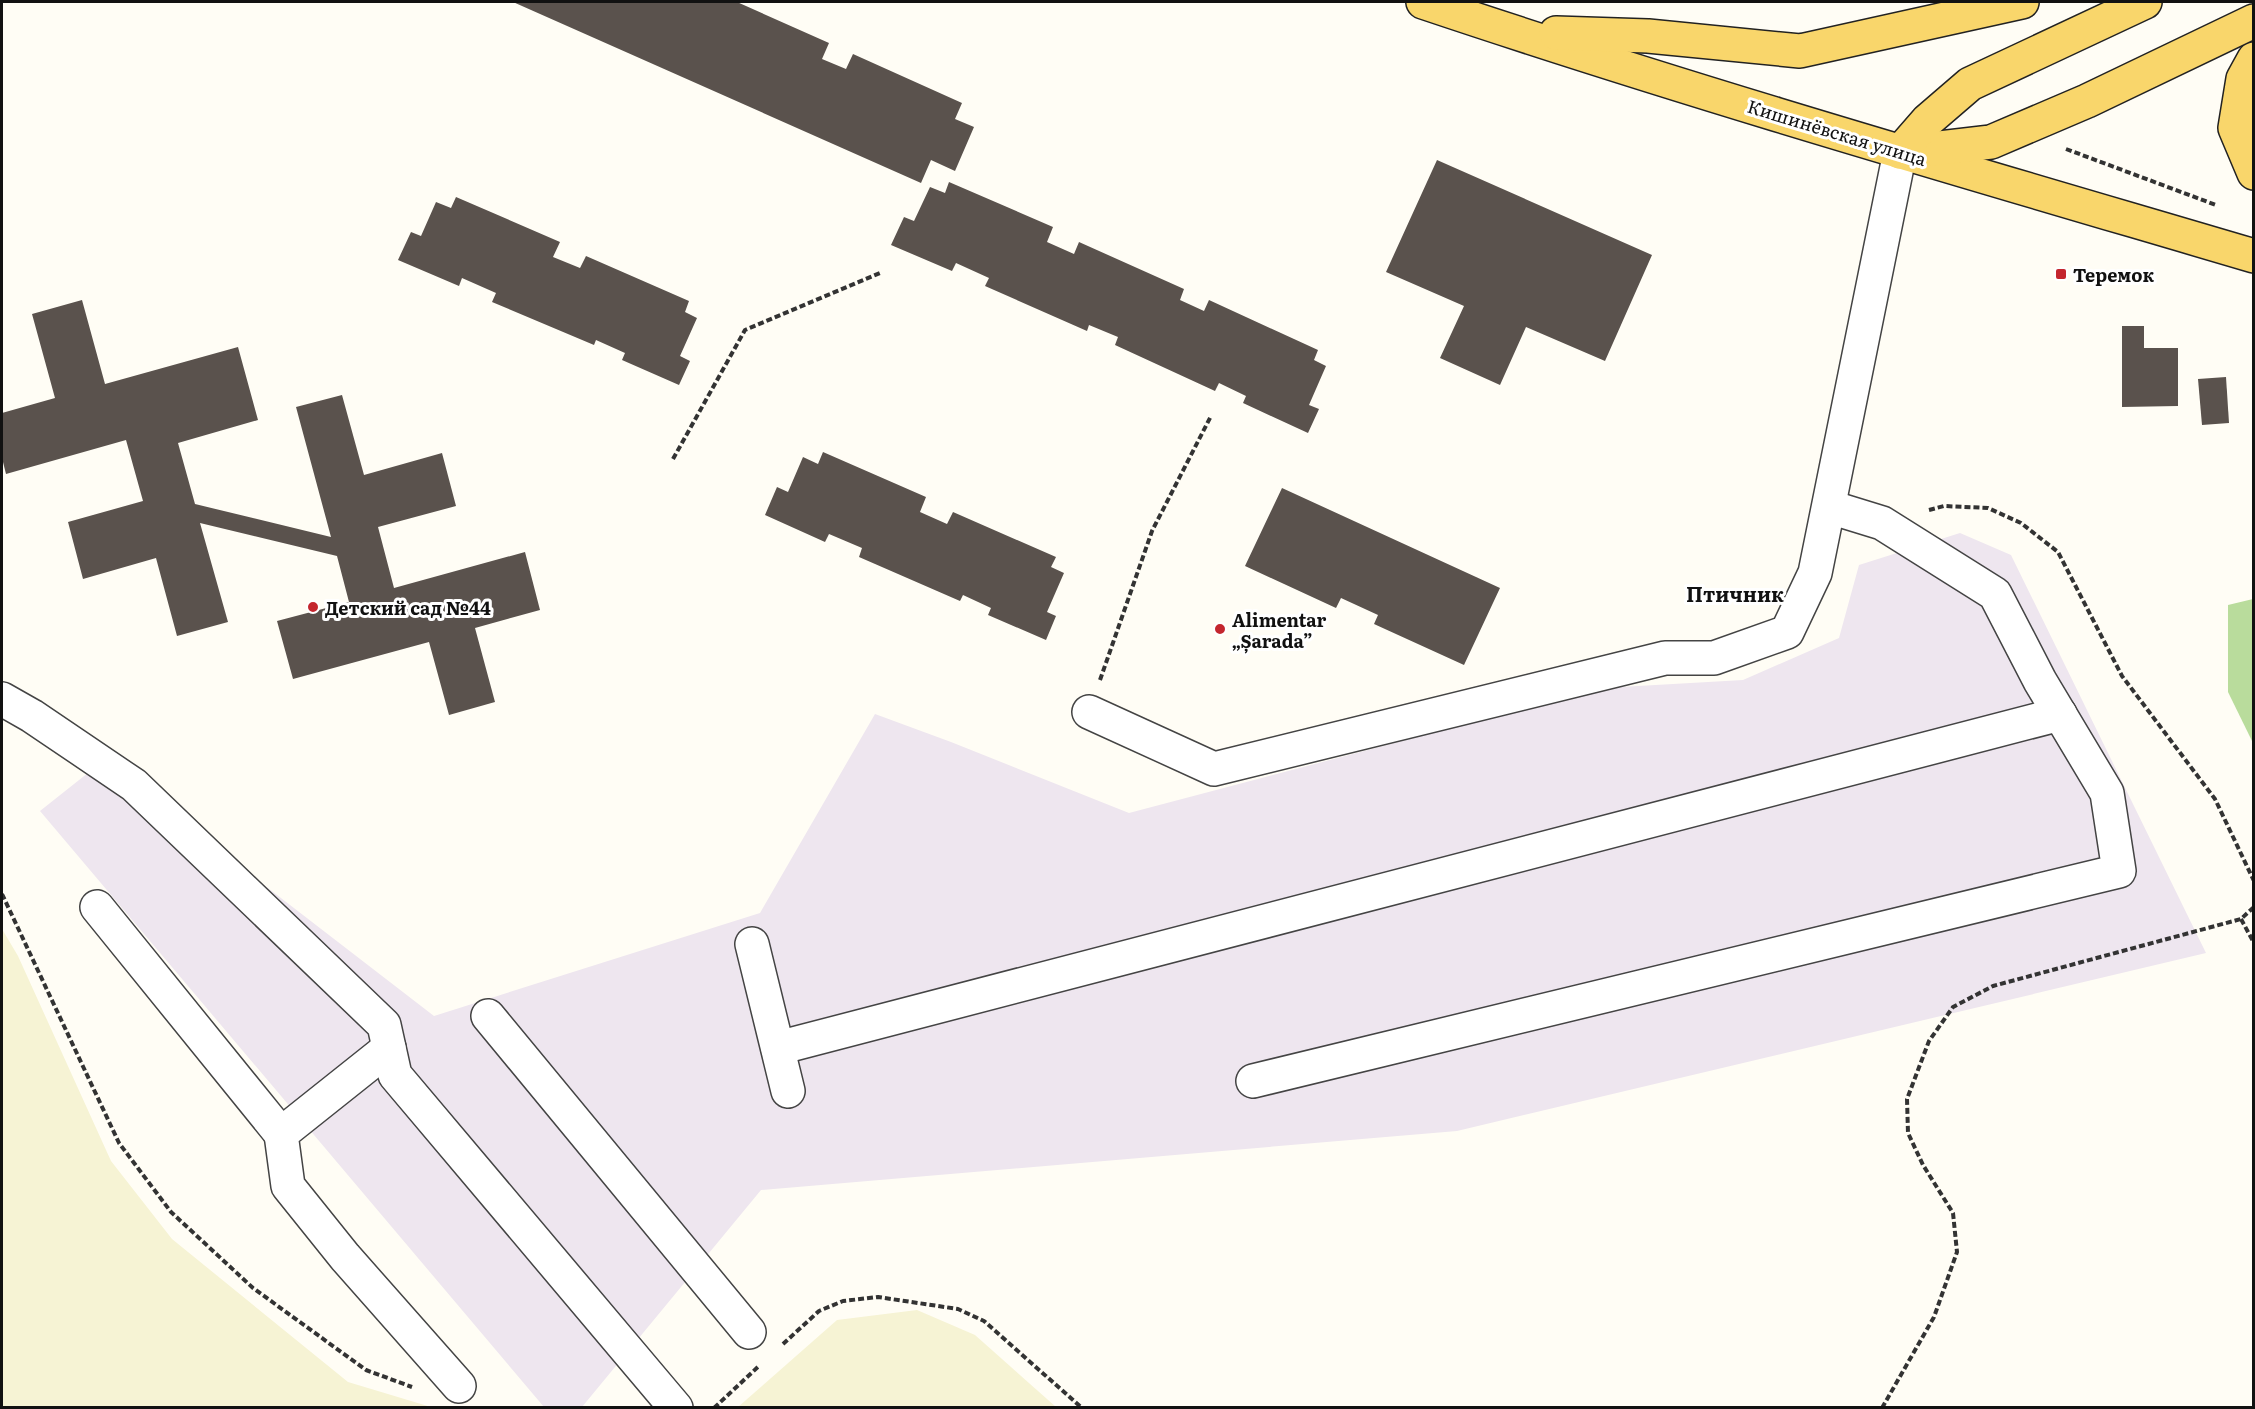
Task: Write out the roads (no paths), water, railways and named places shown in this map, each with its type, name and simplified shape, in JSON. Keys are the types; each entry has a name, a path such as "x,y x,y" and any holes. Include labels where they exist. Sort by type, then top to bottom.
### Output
{"main road":[{"name":"Кишинёвская улица","path":"1423,2 1512,32 1900,152 2253,256"},
{"path":"1512,32 1648,36 1800,51 2022,2"},
{"path":"1900,152 1927,121 1970,84 2145,2"},
{"path":"1900,152 1991,142 2087,101 2253,21"},
{"path":"2253,59 2243,79 2235,128 2253,173"}],"lane":[{"path":"1089,712 1214,769 1665,658 1714,658 1787,632 1815,573 1900,152"},
{"path":"1253,1081 2119,871 2107,793 2040,681 1995,594 1882,523 1830,507"},
{"path":"2,699 32,716 134,785 384,1024 395,1075 676,1407"},
{"path":"778,1048 2060,714"},
{"path":"97,907 281,1134 288,1185 345,1257 459,1386"},
{"path":"752,944 788,1091"},
{"path":"488,1016 749,1332"},
{"path":"281,1134 389,1048"}],"place":[{"name":"Теремок","path":"2061,274"},
{"name":"Детский сад №44","path":"313,607"},
{"name":"Alimentar „Șarada”","path":"1220,629"}],"district":[{"name":"Птичник","path":"1735,593"}]}
